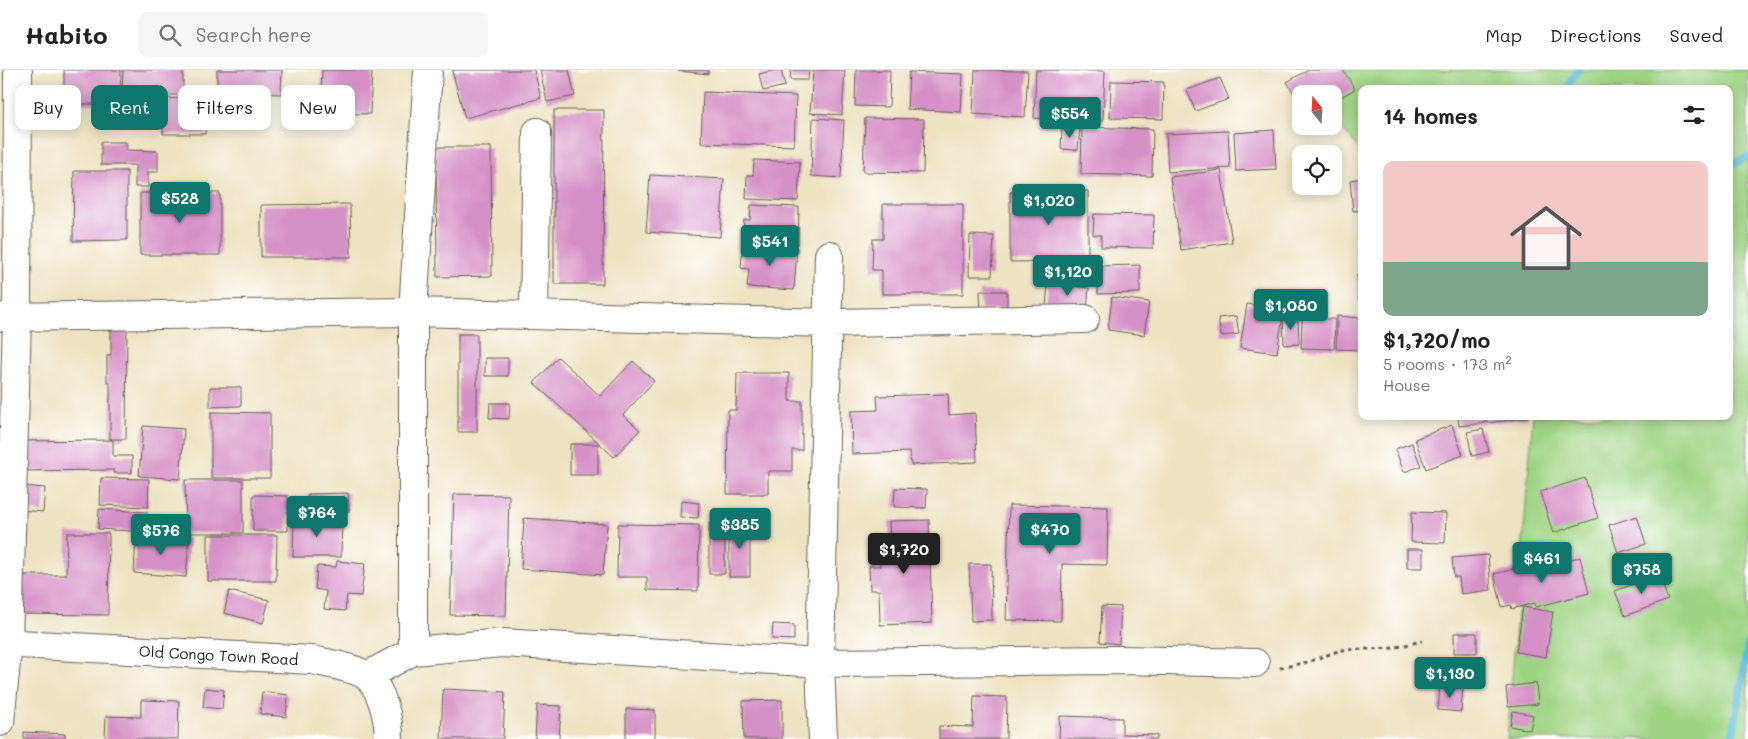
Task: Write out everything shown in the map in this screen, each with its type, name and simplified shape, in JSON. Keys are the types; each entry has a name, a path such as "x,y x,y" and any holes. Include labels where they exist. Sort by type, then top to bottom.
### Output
{"street":[{"path":"0,722 4,643 9,317 18,70"},
{"path":"413,651 413,312 428,70"},
{"path":"534,314 537,132"},
{"path":"824,739 820,663 829,255"},
{"path":"9,317 413,312 828,323 1085,319"},
{"name":"Old Congo Town Road","path":"4,643 312,660 341,665 367,676"},
{"path":"389,739 390,730 383,700 367,676 413,651 502,643 820,663 1122,660 1255,663"}],"green space":[{"path":"1304,70 1748,70 1748,739 1507,739 1533,420 1733,420 1733,85 1358,85 1358,147 1342,128 1342,85 1313,85"}],"building":[{"path":"64,70 121,70 121,85 91,85 91,104 81,104 81,85 64,85"},
{"path":"123,70 183,70 183,85 178,85 178,95 168,95 168,85 122,85"},
{"path":"217,70 282,70 281,94 271,94 271,85 217,85"},
{"path":"322,70 372,70 370,114 355,114 355,85 321,85"},
{"path":"534,70 541,98 465,118 452,71"},
{"path":"540,70 569,70 575,96 547,102"},
{"path":"708,70 708,74 678,71"},
{"path":"781,70 785,86 763,91 759,74"},
{"path":"791,70 809,70 808,80 790,80"},
{"path":"813,70 845,70 842,115 810,113"},
{"path":"856,70 890,70 889,107 855,106"},
{"path":"975,70 1028,71 1025,117 973,114"},
{"path":"1036,70 1105,71 1103,121 1034,118"},
{"path":"1308,70 1343,70 1355,89 1342,96 1342,85 1292,85 1292,91 1287,82"},
{"path":"909,72 963,74 961,112 907,109"},
{"path":"1220,78 1229,99 1195,111 1187,90"},
{"path":"1111,81 1164,82 1163,119 1110,118"},
{"path":"703,92 796,96 794,146 701,143"},
{"path":"168,98 178,98 178,130 205,130 205,134 163,134 163,130 168,130"},
{"path":"554,110 604,110 603,284 554,284"},
{"path":"813,118 844,120 841,178 811,176"},
{"path":"865,118 924,119 923,173 863,172"},
{"path":"1062,127 1080,129 1078,150 1061,149"},
{"path":"1082,127 1153,129 1152,176 1081,174"},
{"path":"1274,130 1276,169 1236,171 1234,133"},
{"path":"1228,131 1230,168 1168,172 1166,134"},
{"path":"101,142 126,142 126,150 158,151 158,172 148,172 148,187 135,187 135,165 101,165"},
{"path":"436,147 491,147 492,276 437,277"},
{"path":"754,160 800,162 798,201 746,199 747,175 753,175"},
{"path":"1221,170 1232,242 1181,250 1170,177"},
{"path":"74,171 127,171 127,240 73,241"},
{"path":"650,175 724,179 720,237 646,232"},
{"path":"1358,179 1358,210 1353,211 1350,180"},
{"path":"1088,191 1088,261 1010,262 1010,192"},
{"path":"140,193 220,193 220,255 140,255"},
{"path":"350,204 351,257 261,257 261,205"},
{"path":"883,204 963,204 963,294 882,294 882,270 872,270 873,239 883,239"},
{"path":"751,205 799,207 798,244 743,241 744,220 750,220"},
{"path":"1094,214 1154,215 1153,248 1101,247 1101,235 1093,235"},
{"path":"970,235 994,236 992,276 969,276"},
{"path":"743,245 797,248 794,290 747,287 749,269 741,268"},
{"path":"1140,265 1140,293 1098,294 1098,266"},
{"path":"1048,284 1089,288 1087,310 1046,306"},
{"path":"980,291 1007,291 1007,309 981,309"},
{"path":"1112,297 1149,302 1144,335 1108,330"},
{"path":"1247,304 1284,309 1277,353 1240,348"},
{"path":"1236,316 1239,334 1221,336 1218,318"},
{"path":"1298,316 1299,344 1284,345 1283,317"},
{"path":"1337,316 1358,318 1358,350 1336,349"},
{"path":"1302,319 1335,319 1334,349 1301,348"},
{"path":"127,321 126,439 110,439 110,382 107,382 107,355 111,355 111,322"},
{"path":"458,334 477,334 477,432 458,432"},
{"path":"558,357 600,396 633,361 654,381 623,415 640,430 614,457 534,383"},
{"path":"485,358 508,358 508,376 485,376"},
{"path":"737,373 789,373 789,401 802,401 802,450 792,450 792,471 768,471 768,494 727,494 728,410 736,410"},
{"path":"210,387 241,387 241,406 210,407"},
{"path":"948,394 949,415 975,413 977,462 911,465 910,452 852,454 851,411 878,410 877,396"},
{"path":"490,403 510,403 509,419 489,418"},
{"path":"211,412 270,413 270,478 211,478"},
{"path":"1458,420 1485,420 1485,423 1459,426"},
{"path":"1487,420 1512,420 1487,423"},
{"path":"1452,425 1463,455 1426,469 1415,439"},
{"path":"143,426 184,429 180,479 139,476"},
{"path":"1483,429 1489,452 1472,456 1467,432"},
{"path":"113,440 113,456 132,456 132,473 114,473 114,470 15,471 15,441"},
{"path":"1412,443 1421,466 1404,472 1395,449"},
{"path":"570,444 598,444 598,475 570,475"},
{"path":"101,478 149,479 148,507 100,505"},
{"path":"1585,478 1598,518 1553,533 1540,492"},
{"path":"185,480 243,480 243,533 186,533"},
{"path":"23,486 45,488 43,512 21,510"},
{"path":"895,488 927,489 926,508 894,507"},
{"path":"348,493 349,511 308,512 308,494"},
{"path":"454,494 509,495 506,616 450,615"},
{"path":"253,495 288,496 288,531 253,531"},
{"path":"681,501 699,503 698,518 680,517"},
{"path":"1009,505 1108,507 1107,565 1062,564 1061,621 1006,620"},
{"path":"99,509 147,512 146,532 98,529"},
{"path":"1412,512 1446,513 1445,543 1411,542"},
{"path":"1637,516 1646,544 1618,553 1609,525"},
{"path":"524,518 607,524 603,575 521,569"},
{"path":"294,519 342,519 341,557 293,557"},
{"path":"929,520 932,623 880,625 879,590 870,590 869,566 880,566 879,543 890,543 889,521"},
{"path":"729,522 750,522 750,577 729,577"},
{"path":"709,523 725,523 725,574 709,574"},
{"path":"618,524 699,525 698,591 647,590 647,577 617,577"},
{"path":"67,533 109,533 108,615 13,614 13,575 66,575"},
{"path":"136,535 189,538 186,577 134,573"},
{"path":"208,535 277,535 276,581 208,581"},
{"path":"1407,549 1423,549 1423,568 1407,568"},
{"path":"1488,555 1491,590 1461,594 1459,577 1454,577 1452,558"},
{"path":"1580,557 1589,593 1536,607 1535,603 1512,609 1511,605 1502,607 1494,574 1543,562 1544,566"},
{"path":"337,561 365,564 361,596 347,595 345,611 324,609 326,591 315,589 317,566 336,567"},
{"path":"969,564 991,564 992,620 971,621"},
{"path":"1659,575 1668,600 1625,616 1615,591"},
{"path":"229,591 269,600 263,623 224,613"},
{"path":"1102,606 1121,607 1119,644 1100,642"},
{"path":"1523,607 1553,612 1546,657 1516,652"},
{"path":"773,624 794,625 794,640 772,639"},
{"path":"1454,633 1477,633 1477,653 1454,653"},
{"path":"1536,683 1538,704 1508,707 1506,687"},
{"path":"1440,685 1463,687 1461,712 1438,710"},
{"path":"205,688 224,690 222,709 203,707"},
{"path":"443,689 505,692 503,739 441,739"},
{"path":"262,692 288,695 286,717 260,714"},
{"path":"974,696 1007,697 1006,739 939,739 939,726 973,727"},
{"path":"141,700 179,701 178,739 105,739 106,716 141,717"},
{"path":"782,700 782,739 744,739 743,701"},
{"path":"537,705 561,706 559,739 535,739"},
{"path":"626,709 655,710 655,739 626,739"},
{"path":"1513,711 1533,715 1530,730 1510,726"},
{"path":"1060,716 1122,718 1122,734 1157,735 1157,739 1059,739"},
{"path":"24,732 65,734 65,739 24,739"}],"waterway":[{"path":"1569,85 1578,70"},
{"path":"1733,164 1748,157"},
{"path":"1732,739 1748,645"}]}
